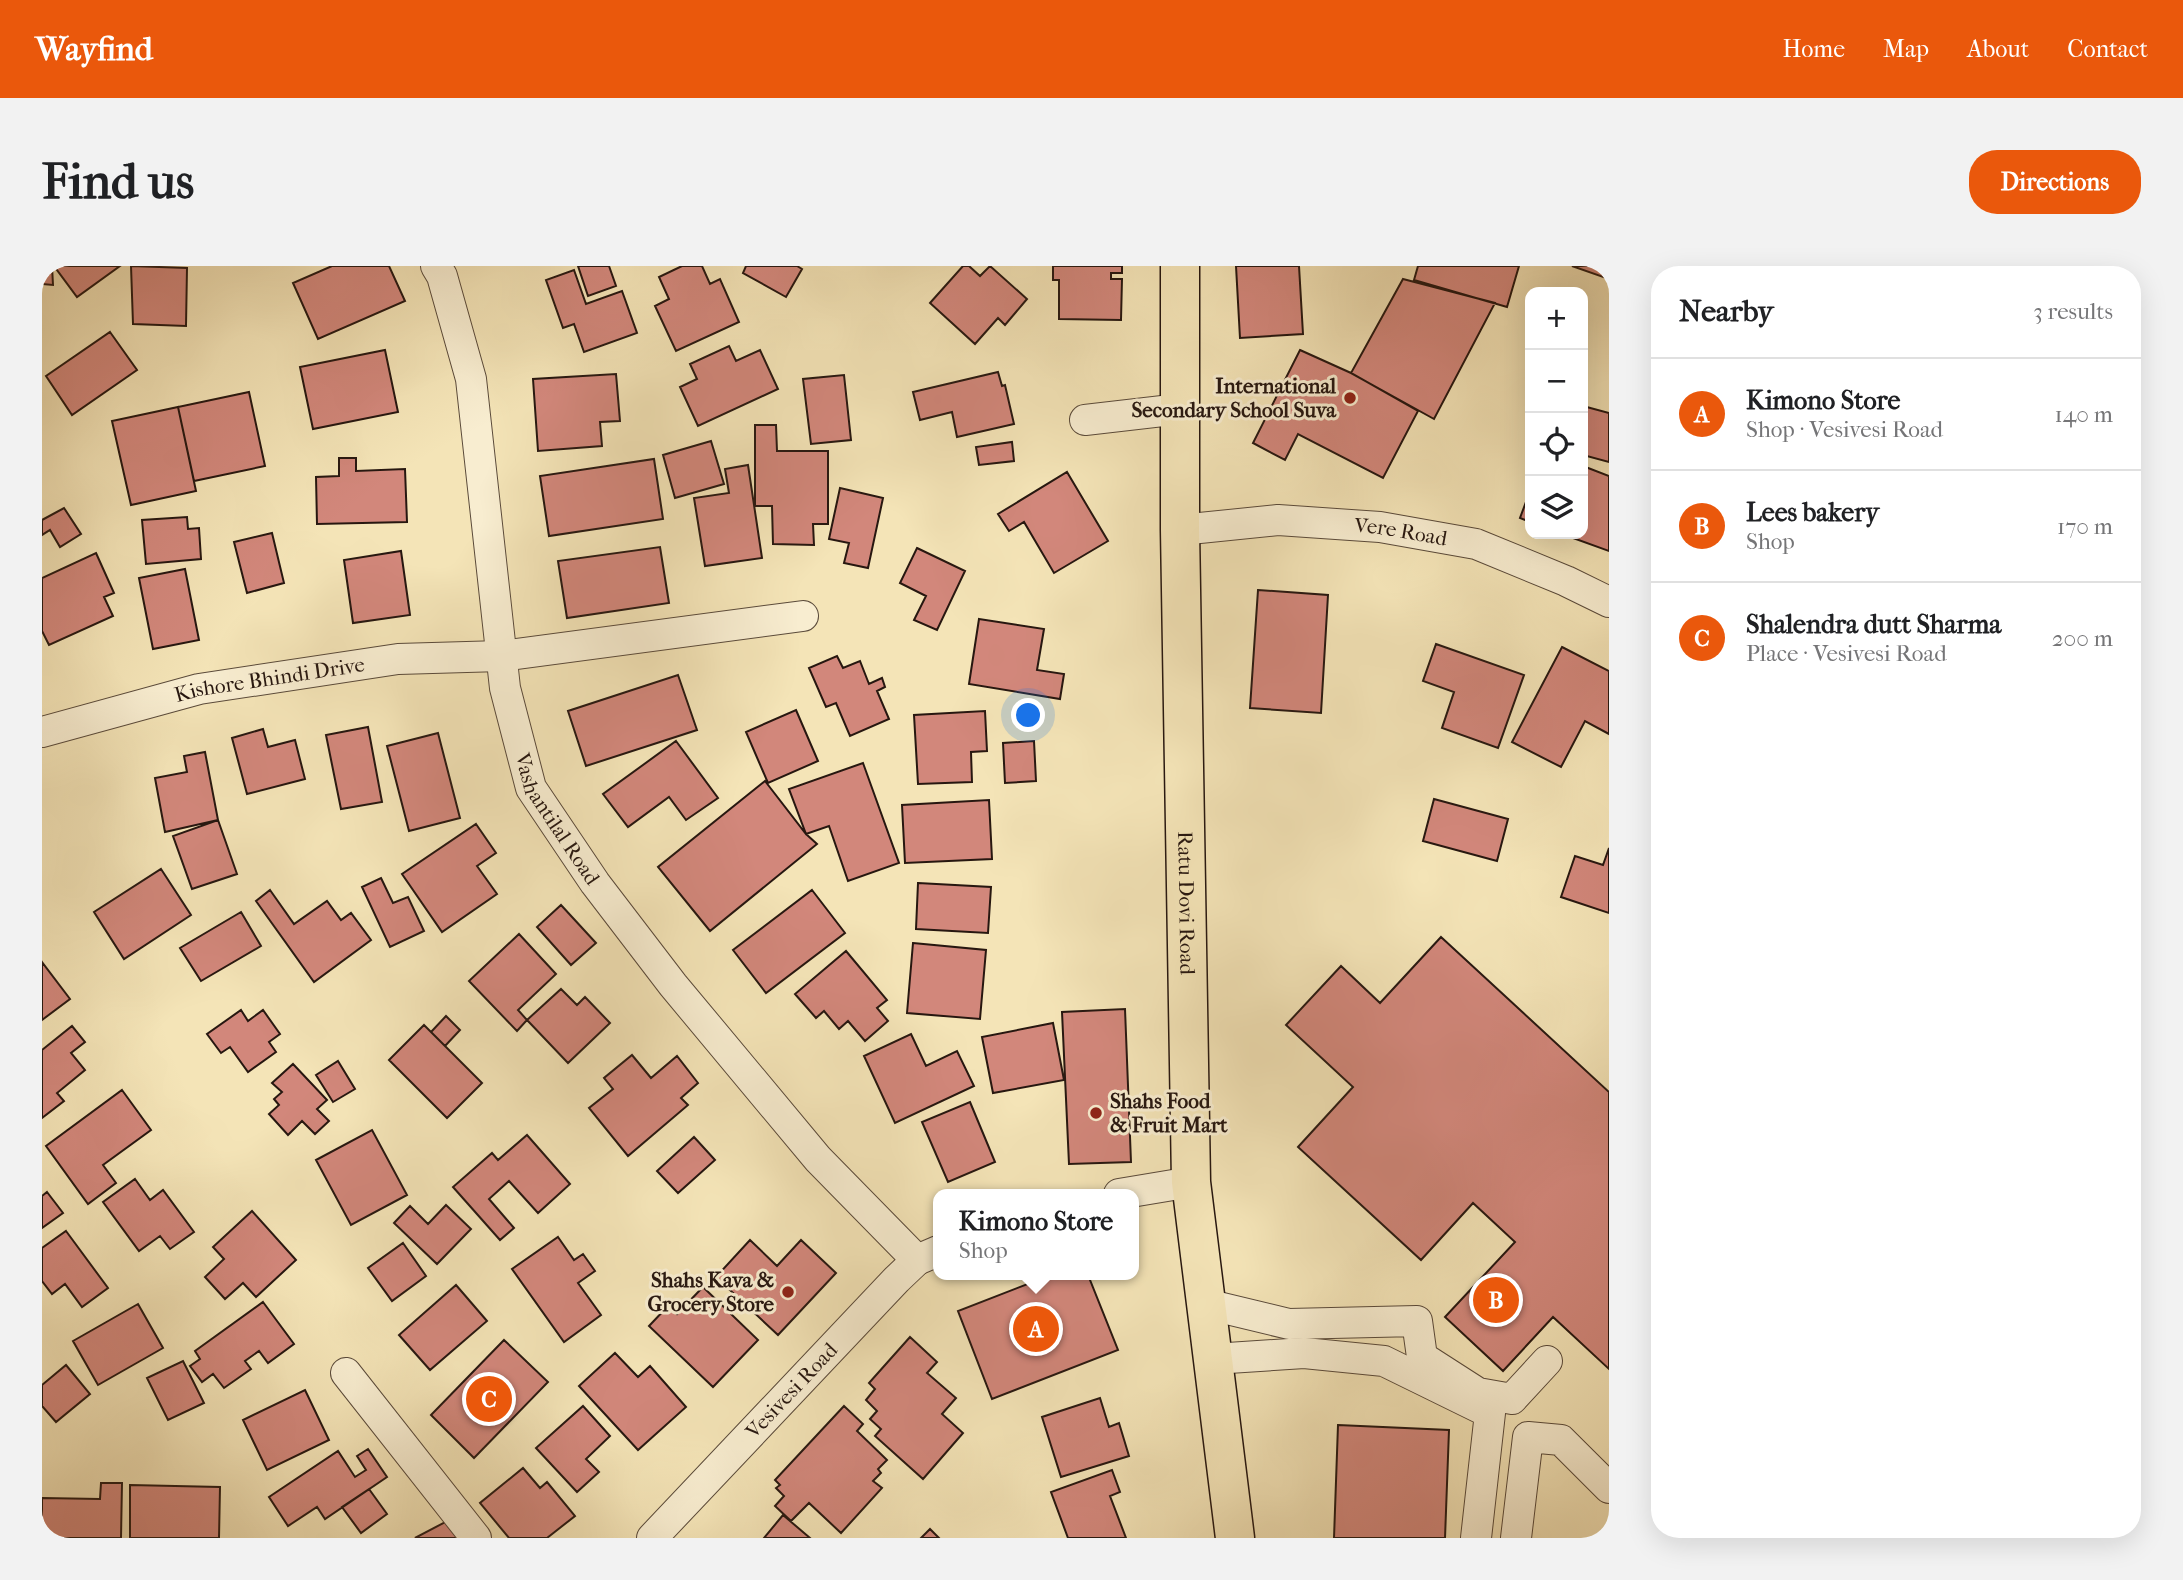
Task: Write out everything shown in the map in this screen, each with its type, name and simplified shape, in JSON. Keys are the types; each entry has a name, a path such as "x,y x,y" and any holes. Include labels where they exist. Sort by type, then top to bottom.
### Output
{"main road":[{"name":"Ratu Dovi Road","path":"1180,266 1180,530 1191,1182 1235,1538"}],"street":[{"name":"Vashantilal Road","path":"436,266 442,276 471,379 505,688 531,788 595,883 673,985 818,1159 928,1256"},
{"path":"1085,420 1180,409"},
{"name":"Vere Road","path":"1180,530 1278,520 1380,527 1476,544 1609,602"},
{"name":"Kishore Bhindi Drive","path":"42,732 199,690 398,659 501,656 803,616"},
{"path":"1139,1191 1191,1182"},
{"name":"Vesivesi Road","path":"652,1538 897,1279 928,1256"},
{"path":"1206,1304 1289,1324 1418,1321 1422,1357 1478,1393 1512,1399 1547,1361"},
{"path":"1213,1359 1304,1353 1384,1361 1490,1413 1476,1538"},
{"path":"346,1373 476,1538"},
{"path":"1516,1538 1528,1437 1560,1440 1609,1488"}],"building":[{"path":"42,266 52,266 53,285 42,284"},
{"path":"54,266 120,266 77,297"},
{"path":"131,266 187,268 186,326 133,324"},
{"path":"332,266 389,266 405,301 318,339 293,283"},
{"path":"578,266 609,266 616,286 588,296"},
{"path":"682,266 702,266 710,284 720,279 739,322 676,351 655,306 669,299 659,277"},
{"path":"746,266 797,266 802,269 786,297 743,273"},
{"path":"963,266 969,266 980,276 990,266 1027,299 1005,325 998,318 975,344 930,303"},
{"path":"1053,266 1122,266 1122,273 1111,273 1111,279 1122,279 1121,320 1059,319 1059,280 1053,280"},
{"path":"1236,266 1299,266 1303,334 1240,338"},
{"path":"1418,266 1519,266 1507,307 1414,280"},
{"path":"1572,266 1609,266 1609,279"},
{"path":"574,270 586,304 622,291 637,333 584,352 574,324 563,328 546,280"},
{"path":"1403,279 1495,303 1434,419 1351,373"},
{"path":"110,332 137,370 72,415 46,376"},
{"path":"729,346 736,361 760,350 778,389 698,426 680,387 697,379 690,364"},
{"path":"385,350 398,412 313,429 300,367"},
{"path":"1300,350 1351,373 1418,411 1383,478 1298,434 1285,460 1253,443"},
{"path":"998,372 1002,386 1005,385 1014,424 957,437 952,412 920,420 913,392"},
{"path":"616,374 620,421 600,422 602,446 538,451 533,379"},
{"path":"844,375 851,440 811,444 803,379"},
{"path":"249,392 265,466 194,481 178,407"},
{"path":"178,407 196,491 131,505 112,421"},
{"path":"1588,407 1609,413 1609,462 1588,456"},
{"path":"755,425 776,425 777,451 828,451 828,524 813,524 814,545 773,544 772,506 755,506"},
{"path":"711,441 724,484 675,498 663,455"},
{"path":"1012,442 1014,461 979,465 976,447"},
{"path":"339,458 356,458 356,471 405,469 407,522 317,524 316,477 339,476"},
{"path":"654,459 663,519 549,536 540,476"},
{"path":"748,465 762,558 705,566 694,498 729,493 725,469"},
{"path":"1588,468 1609,476 1609,551 1576,539 1588,539"},
{"path":"1067,472 1108,541 1054,573 1024,522 1009,531 998,514"},
{"path":"840,488 883,498 868,568 844,563 849,543 829,539"},
{"path":"1525,504 1525,520 1520,518"},
{"path":"64,508 81,534 60,547 50,530 42,535 42,520"},
{"path":"187,517 188,529 199,528 201,559 146,564 142,520"},
{"path":"272,533 284,583 247,593 234,542"},
{"path":"660,547 669,603 567,618 558,561"},
{"path":"917,548 965,571 937,630 914,620 926,596 900,583"},
{"path":"401,551 410,615 353,623 344,560"},
{"path":"96,553 114,593 104,597 113,616 49,645 42,631 42,578"},
{"path":"185,569 199,640 153,649 139,578"},
{"path":"1258,590 1328,595 1321,713 1250,708"},
{"path":"979,619 1044,629 1037,670 1064,674 1060,699 969,684"},
{"path":"1436,644 1524,675 1498,748 1442,728 1454,692 1423,681"},
{"path":"1562,647 1609,671 1609,734 1585,721 1561,767 1512,742"},
{"path":"837,656 843,668 860,661 869,684 882,678 885,687 877,691 889,719 850,736 836,703 826,707 809,668"},
{"path":"678,675 697,730 586,766 568,711"},
{"path":"796,710 818,761 768,783 746,732"},
{"path":"985,711 987,751 971,752 972,782 918,784 914,715"},
{"path":"368,727 382,802 341,809 326,735"},
{"path":"263,729 268,747 295,740 305,779 247,794 232,738"},
{"path":"438,733 460,818 409,831 387,746"},
{"path":"676,741 718,798 686,820 669,797 628,827 603,794"},
{"path":"1034,741 1036,781 1005,783 1003,743"},
{"path":"205,752 218,820 165,832 155,778 187,772 184,756"},
{"path":"863,763 899,863 848,881 829,826 806,834 789,789"},
{"path":"765,781 806,834 817,844 710,931 658,867"},
{"path":"1434,799 1508,819 1497,861 1423,841"},
{"path":"989,800 992,859 905,863 902,805"},
{"path":"218,820 237,874 192,889 173,836"},
{"path":"476,824 496,853 477,866 497,894 442,932 402,874"},
{"path":"1609,848 1609,913 1561,897 1575,856 1603,865"},
{"path":"161,869 191,915 124,959 94,912"},
{"path":"381,878 393,903 408,897 424,931 390,947 362,887"},
{"path":"918,883 991,887 988,933 916,929"},
{"path":"270,890 294,924 327,901 341,920 351,913 371,940 314,982 256,901"},
{"path":"812,890 845,933 766,993 733,950"},
{"path":"561,905 596,943 571,965 537,927"},
{"path":"241,912 261,946 201,981 180,948"},
{"path":"519,934 556,974 518,1010 527,1020 517,1031 469,981"},
{"path":"1441,937 1609,1092 1609,1369 1553,1317 1503,1371 1445,1317 1515,1242 1473,1203 1421,1260 1298,1147 1353,1087 1286,1025 1341,966 1380,1003"},
{"path":"913,943 986,950 980,1019 907,1013"},
{"path":"846,951 887,1000 877,1008 888,1021 865,1041 848,1021 839,1029 824,1011 816,1018 795,994"},
{"path":"42,962 70,999 42,1020"},
{"path":"561,989 577,1005 585,997 610,1023 568,1063 527,1020"},
{"path":"1125,1009 1131,1162 1069,1164 1062,1012"},
{"path":"241,1010 248,1021 263,1010 280,1034 269,1042 276,1052 248,1072 230,1047 221,1053 207,1034"},
{"path":"446,1016 460,1030 445,1046 431,1032"},
{"path":"1053,1023 1064,1080 993,1093 982,1037"},
{"path":"424,1025 482,1083 447,1118 389,1060"},
{"path":"72,1026 85,1042 71,1053 85,1070 57,1093 64,1101 42,1118 42,1050"},
{"path":"911,1034 926,1066 957,1051 974,1086 895,1123 864,1056"},
{"path":"632,1055 651,1078 677,1056 698,1083 681,1098 688,1105 628,1156 589,1108 613,1089 604,1078"},
{"path":"338,1061 355,1089 333,1102 316,1075"},
{"path":"293,1064 327,1100 317,1109 329,1121 315,1134 302,1121 288,1135 269,1114 279,1105 274,1099 282,1092 272,1083"},
{"path":"122,1090 151,1130 103,1165 116,1183 88,1204 46,1146"},
{"path":"970,1102 995,1162 948,1182 922,1122"},
{"path":"372,1130 407,1195 351,1225 316,1160"},
{"path":"527,1135 570,1184 538,1213 509,1181 489,1199 514,1228 500,1240 453,1187 492,1153 498,1160"},
{"path":"694,1137 715,1160 678,1193 657,1171"},
{"path":"135,1179 150,1200 163,1190 194,1232 170,1249 160,1236 139,1251 103,1202"},
{"path":"47,1192 63,1213 42,1228 42,1196"},
{"path":"446,1205 471,1229 437,1264 394,1223 410,1206 428,1224"},
{"path":"252,1211 296,1260 256,1297 243,1283 225,1299 205,1277 224,1259 213,1247"},
{"path":"66,1231 108,1288 82,1307 65,1284 52,1294 42,1281 42,1248"},
{"path":"558,1237 574,1260 583,1254 595,1271 578,1283 601,1315 564,1342 512,1269"},
{"path":"750,1240 777,1266 801,1240 836,1273 778,1335 716,1277"},
{"path":"403,1243 426,1276 392,1301 368,1268"},
{"path":"1038,1280 1090,1280 1118,1350 992,1399 958,1311"},
{"path":"456,1285 487,1321 430,1370 399,1335"},
{"path":"703,1287 758,1340 713,1387 649,1326 668,1306 677,1314"},
{"path":"263,1302 294,1344 268,1363 259,1351 245,1361 251,1369 224,1388 213,1374 202,1382 190,1366 200,1359 195,1351"},
{"path":"138,1304 163,1348 98,1385 73,1341"},
{"path":"910,1337 937,1362 927,1373 956,1398 942,1414 963,1433 923,1479 875,1436 881,1429 870,1419 877,1411 866,1400 875,1389 869,1383"},
{"path":"504,1340 548,1382 474,1458 431,1415"},
{"path":"615,1353 638,1377 650,1366 686,1407 638,1450 579,1386"},
{"path":"183,1361 204,1403 168,1420 147,1378"},
{"path":"66,1365 90,1394 56,1422 42,1406 42,1385"},
{"path":"305,1390 329,1440 267,1470 243,1420"},
{"path":"1100,1398 1109,1427 1119,1423 1129,1456 1061,1477 1042,1417"},
{"path":"583,1406 610,1436 586,1459 599,1472 577,1492 536,1448"},
{"path":"844,1406 863,1424 857,1431 887,1460 878,1469 881,1473 873,1481 882,1488 841,1533 809,1503 791,1521 775,1506 784,1496 776,1488 780,1485 775,1480"},
{"path":"1338,1425 1449,1430 1445,1538 1334,1538"},
{"path":"368,1449 387,1477 325,1519 317,1507 288,1526 269,1497 338,1451 355,1477 366,1470 357,1456"},
{"path":"523,1468 540,1488 547,1482 575,1516 547,1538 509,1538 480,1503"},
{"path":"1112,1470 1120,1492 1110,1496 1126,1538 1068,1538 1051,1492"},
{"path":"101,1483 122,1483 121,1538 42,1538 42,1498 100,1499"},
{"path":"130,1485 220,1487 219,1538 130,1538"},
{"path":"369,1489 387,1514 361,1533 342,1507"},
{"path":"783,1515 810,1538 764,1538"},
{"path":"451,1519 461,1538 415,1538"},
{"path":"930,1529 939,1538 921,1538"}],"place":[{"name":"International Secondary School Suva","path":"1350,398"},
{"name":"Shahs Food & Fruit Mart","path":"1096,1113"},
{"name":"Shahs Kava & Grocery Store","path":"788,1292"},
{"name":"Lees bakery","path":"1496,1300"},
{"name":"Kimono Store","path":"1036,1329"},
{"name":"Shalendra dutt Sharma","path":"489,1399"}]}
